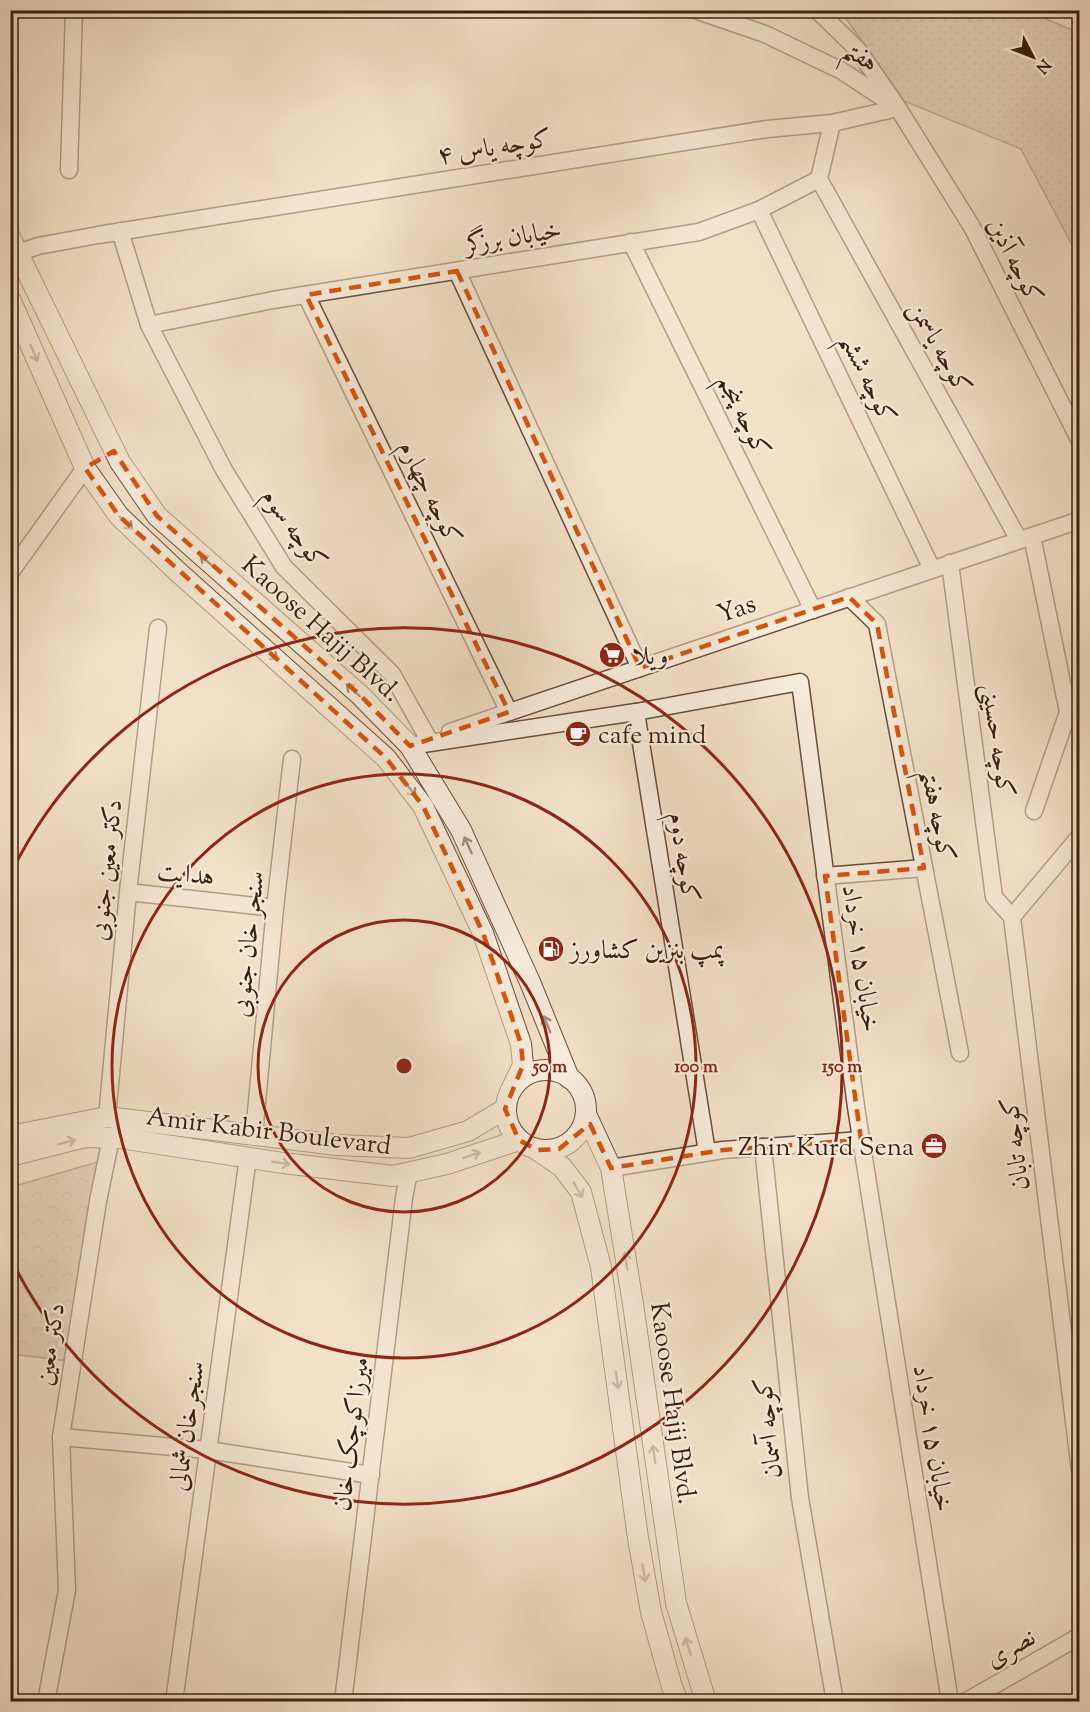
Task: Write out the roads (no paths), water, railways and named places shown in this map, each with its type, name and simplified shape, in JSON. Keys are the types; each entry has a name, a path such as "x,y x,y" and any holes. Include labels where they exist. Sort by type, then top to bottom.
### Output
{"street":[{"path":"69,170 74,10"},
{"name":"هفتم","path":"695,10 765,34 842,71 898,108"},
{"name":"کوچه آذین","path":"821,13 858,50 898,108 972,227 1080,441"},
{"name":"کوچه یاس ۴","path":"14,245 38,246 120,231 767,129 832,123 898,108"},
{"path":"819,179 832,123"},
{"name":"خیابان برزگر","path":"149,325 306,295 699,232 759,210 819,179"},
{"name":"کوچه یاسمن","path":"819,179 1025,538 1068,712 1034,811"},
{"name":"کوچه ششم","path":"759,210 932,569"},
{"name":"کوچه سوم","path":"120,231 149,325 224,470 284,567 392,674 429,740"},
{"name":"کوچه پنجم","path":"631,242 813,610"},
{"name":"Kaoose Hajij Blvd.","path":"14,245 114,451 157,516 360,695 410,746 461,830 530,982 569,1078"},
{"path":"457,271 640,668"},
{"name":"کوچه چهارم","path":"306,295 509,712"},
{"name":"Kaoose Hajij Blvd.","path":"10,299 85,468 119,516 177,571 386,758 423,806 483,933 521,1044 523,1065 511,1090"},
{"path":"10,573 85,468 114,451"},
{"name":"Yas","path":"410,746 1080,520"},
{"name":"کوچه حسینی","path":"950,563 994,897 1012,916"},
{"name":"کوچه هفتم","path":"849,597 877,624 960,1053"},
{"name":"دکتر معین جنوبی","path":"107,1117 128,892 158,628"},
{"name":"خیابان ۱۵ خرداد","path":"410,746 636,712 800,682 861,1140 950,1701"},
{"name":"کوچه دوم","path":"636,712 707,1152"},
{"path":"386,758 410,746"},
{"name":"سنجر خان جنوبی","path":"254,1134 292,759"},
{"path":"1012,916 1080,836"},
{"path":"825,876 924,868"},
{"name":"هدایت","path":"128,892 275,909"},
{"name":"کوچه تابان","path":"1012,916 1080,1470"},
{"path":"538,1071 560,1072 569,1078 583,1094 586,1104 583,1126 578,1135 559,1149 537,1150 527,1146 511,1131 507,1121 507,1099 511,1090 527,1074 538,1071"},
{"name":"Amir Kabir Boulevard","path":"10,1136 107,1117 337,1145 409,1148 468,1131 506,1109"},
{"name":"Kaoose Hajij Blvd.","path":"586,1114 611,1168 676,1603 706,1701"},
{"name":"Amir Kabir Boulevard","path":"10,1156 85,1137 111,1138 283,1163 393,1176 447,1164 519,1140"},
{"name":"دکتر معین","path":"46,1701 67,1590 61,1437 98,1201 111,1138"},
{"path":"611,1168 707,1152 861,1140"},
{"name":"کوچه آسمان","path":"763,1147 800,1498 835,1701"},
{"name":"Kaoose Hajij Blvd.","path":"537,1150 562,1167 581,1192 601,1267 638,1538 651,1612 678,1701"},
{"name":"سنجرخان شمالی","path":"174,1701 248,1157"},
{"name":"میرزاکوچک خان","path":"344,1701 409,1172"},
{"path":"61,1437 208,1450 371,1475"},
{"name":"نصری","path":"965,1701 1080,1636"}],"place":[{"name":"ویلا","path":"612,655"},
{"name":"cafe mind","path":"578,734"},
{"name":"پمپ بنزین کشاورز","path":"551,949"},
{"name":"Zhin Kurd Sena","path":"934,1146"}]}
